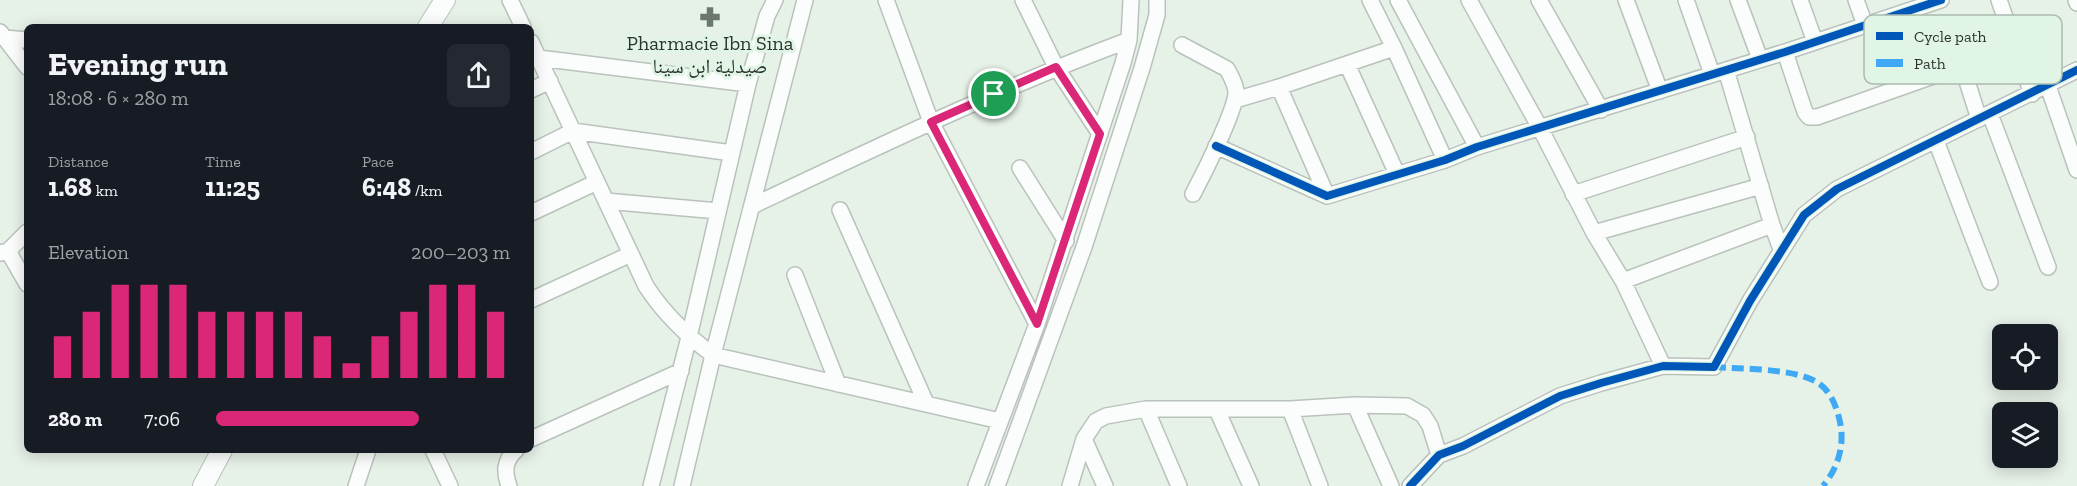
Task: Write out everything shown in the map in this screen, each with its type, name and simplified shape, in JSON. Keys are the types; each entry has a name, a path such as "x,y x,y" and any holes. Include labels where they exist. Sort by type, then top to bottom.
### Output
{"street":[{"path":"430,24 445,0"},
{"path":"510,0 522,24"},
{"path":"651,486 681,371 748,84 767,16 775,0"},
{"path":"682,486 713,355 806,0"},
{"path":"886,0 931,122 1037,324"},
{"path":"1023,0 1056,67 1100,134"},
{"path":"976,486 1066,241 1129,40 1131,0"},
{"path":"997,486 1084,247 1142,68 1157,15 1157,0"},
{"path":"1370,0 1445,160"},
{"path":"1398,0 1477,147"},
{"path":"1469,0 1540,128 1594,233 1623,281 1663,366"},
{"path":"1539,0 1601,110"},
{"path":"1626,0 1660,91"},
{"path":"1686,0 1747,137 1781,249"},
{"path":"1738,0 1760,59"},
{"path":"1800,0 1815,42"},
{"path":"1216,146 1327,196 1864,25 1856,0"},
{"path":"1886,15 1906,6 1941,0"},
{"path":"1999,0 2004,15"},
{"path":"3,35 24,39"},
{"path":"3,35 24,63"},
{"path":"752,206 931,122 1056,67 1129,40"},
{"path":"1182,45 1227,69 1236,91 1235,100 1216,146 1193,194"},
{"path":"534,48 631,254 658,305 689,337 713,355 1000,421"},
{"path":"1235,100 1394,48"},
{"path":"1785,52 1805,112 1809,117 1817,117 1910,84"},
{"path":"539,58 748,84"},
{"path":"1347,64 1397,174"},
{"path":"2062,78 2077,70"},
{"path":"534,89 550,81"},
{"path":"1969,84 2048,267"},
{"path":"2028,84 2032,94"},
{"path":"1410,486 1439,455 1463,446 1560,396 1663,366 1714,367 1781,249 1804,215 1837,189 2052,84"},
{"path":"2048,86 2077,170"},
{"path":"1279,87 1327,196"},
{"path":"534,150 573,131 732,153"},
{"path":"1573,194 1747,137"},
{"path":"1936,141 1990,282"},
{"path":"1020,168 1066,241"},
{"path":"534,212 597,182"},
{"path":"1594,233 1761,186"},
{"path":"606,201 718,211"},
{"path":"840,210 926,403"},
{"path":"1623,281 1772,225"},
{"path":"24,235 4,252 24,280"},
{"path":"534,299 631,254"},
{"path":"795,275 838,384"},
{"path":"534,438 681,371"},
{"path":"1355,405 1391,486"},
{"path":"1070,486 1084,439 1090,427 1106,416 1146,410 1407,406 1423,415 1430,426 1439,455"},
{"path":"1290,409 1320,486"},
{"path":"1146,410 1179,486"},
{"path":"1217,410 1251,486"},
{"path":"1084,439 1106,486"},
{"path":"203,486 220,453"},
{"path":"356,486 367,453"},
{"path":"434,453 450,486"},
{"path":"509,486 505,466 512,453"}],"marked path":[{"path":"1714,367 1796,374 1823,386 1833,400 1837,411 1842,439 1833,472 1823,486"}],"cycle path":[{"path":"1896,15 1941,0"},
{"path":"1216,146 1327,196 1864,26"},
{"path":"2062,77 2077,70"},
{"path":"1410,486 1439,455 1463,446 1560,396 1663,366 1714,367 1750,301 1804,215 1837,189 2049,84"}],"place":[{"name":"Pharmacie Ibn Sina صيدلية ابن سينا","path":"710,17"}],"route":[{"path":"1056,67 1100,134 1037,324 931,122 994,94 1056,67"}]}
